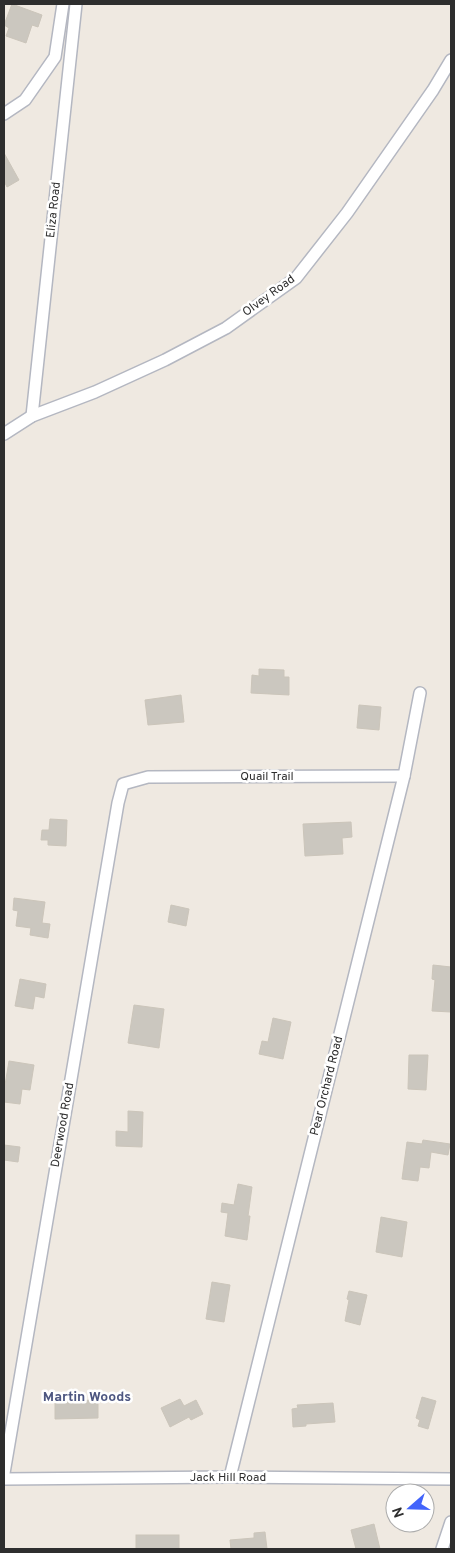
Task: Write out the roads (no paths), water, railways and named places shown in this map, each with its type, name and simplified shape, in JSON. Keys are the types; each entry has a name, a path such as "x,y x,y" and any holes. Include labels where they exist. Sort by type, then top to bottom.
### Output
{"street":[{"path":"4,114 25,100 55,57 63,4"},
{"name":"Eliza Road","path":"32,416 76,4"},
{"name":"Olvey Road","path":"4,434 32,416 95,392 165,360 226,328 296,278 347,213 433,90 451,60"},
{"name":"Pear Orchard Road","path":"230,1478 404,776 420,693"},
{"name":"Quail Trail","path":"130,782 148,778 404,776"},
{"name":"Deerwood Road","path":"4,1473 118,803 123,784 130,782"},
{"name":"Jack Hill Road","path":"4,1479 230,1478 451,1480"},
{"path":"442,1549 451,1522"}],"district":[{"name":"Martin Woods","path":"87,1397"}]}
